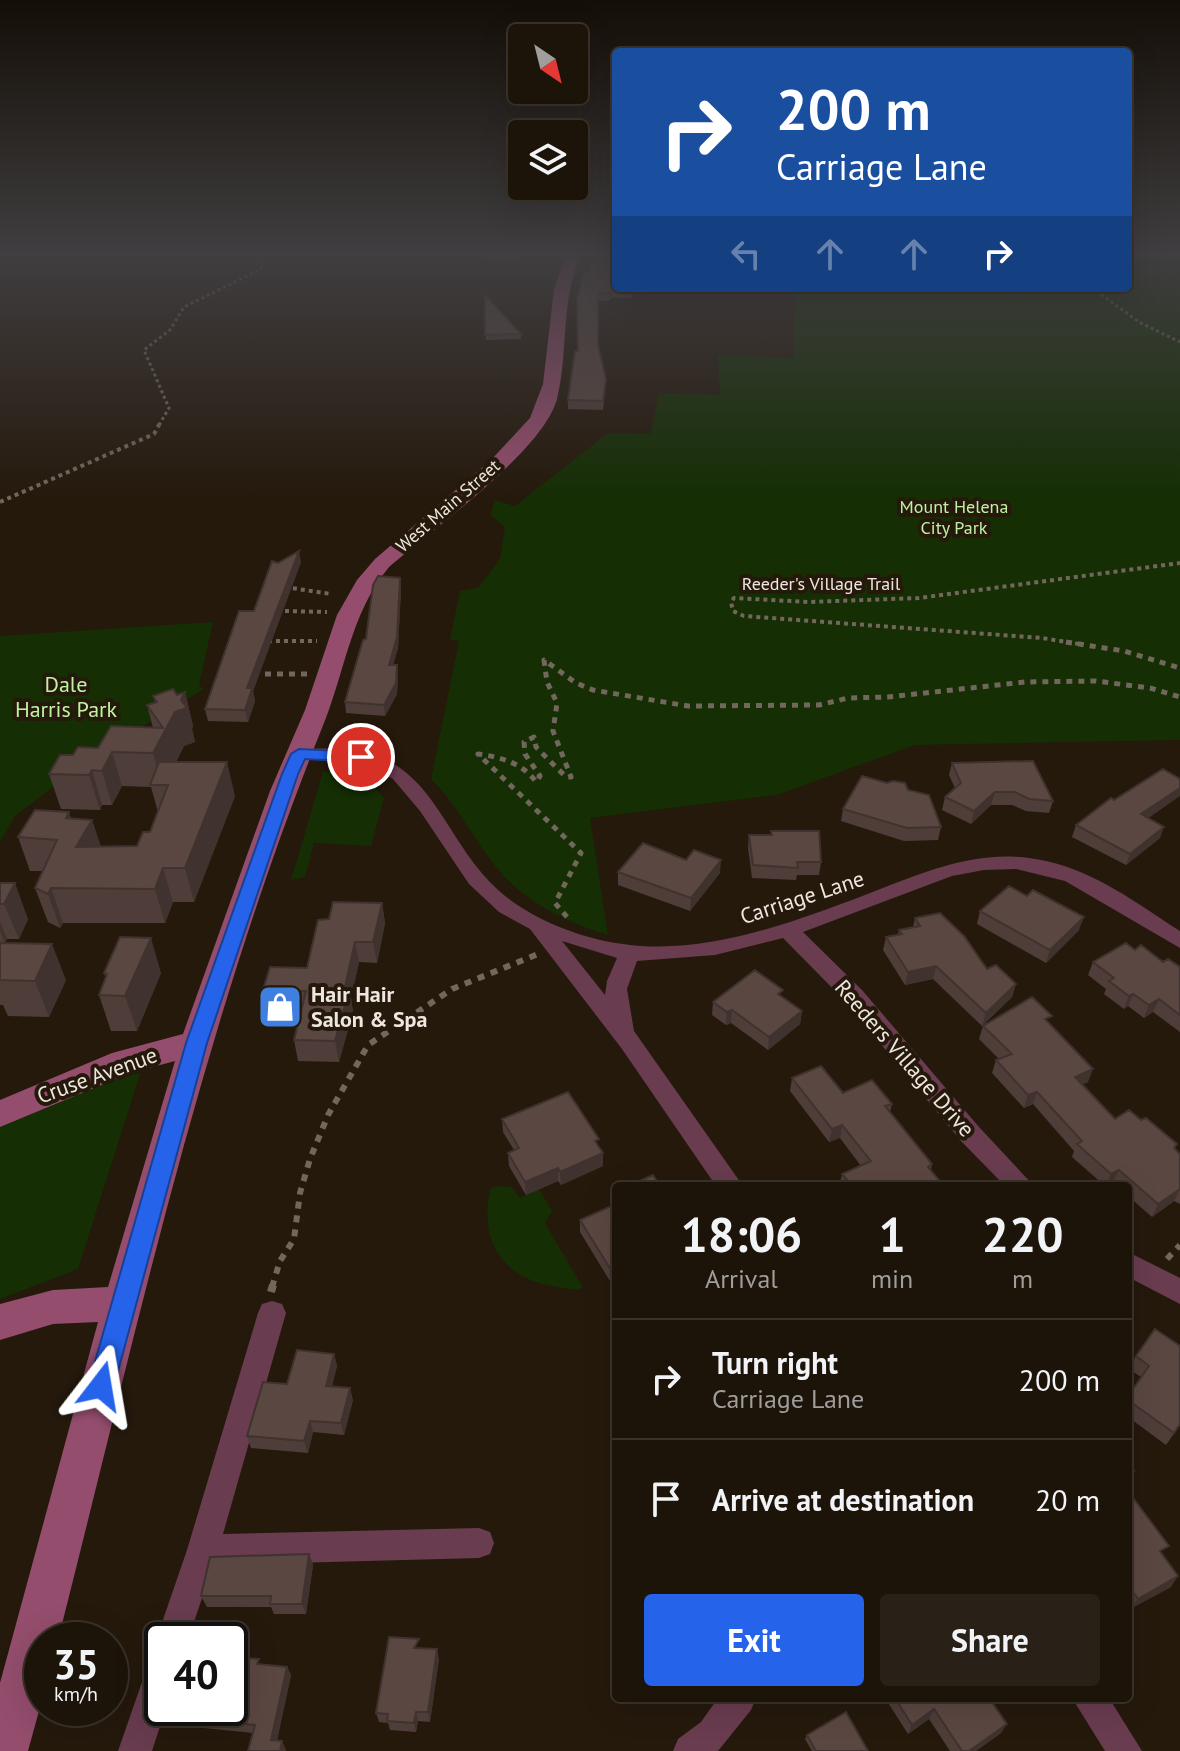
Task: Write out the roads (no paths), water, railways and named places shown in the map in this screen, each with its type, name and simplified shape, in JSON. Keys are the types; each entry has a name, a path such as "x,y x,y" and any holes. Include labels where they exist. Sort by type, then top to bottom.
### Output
{"street":[{"name":"West Main Street","path":"4,1751 38,1635 121,1304 197,1043 284,789 318,709 348,608 369,577 517,445 542,415 551,384 556,336"},
{"name":"Carriage Lane","path":"299,754 334,753 381,762 404,780 480,883 517,914 583,941 631,953 701,950 760,939 948,870 980,862 1033,863 1083,880 1180,941"},
{"path":"536,923 630,1043 727,1182"},
{"name":"Reeders Village Drive","path":"788,930 854,996 970,1134 1017,1182"},
{"path":"630,1043 617,1010 615,993 618,975 631,953"},
{"name":"Cruse Avenue","path":"0,1114 123,1062 197,1043"},
{"path":"1132,1266 1180,1292"},
{"path":"0,1322 53,1307 121,1304"},
{"path":"178,1622 203,1550 272,1313"},
{"path":"203,1550 479,1543"},
{"path":"690,1751 713,1734 736,1702"},
{"path":"1092,1702 1125,1751"},
{"path":"135,1751 144,1724"}],"place":[{"name":"Hair Hair Salon & Spa","path":"280,1007"}],"park label":[{"name":"Mount Helena City Park","path":"954,517"},
{"name":"Dale Harris Park","path":"66,696"}]}
